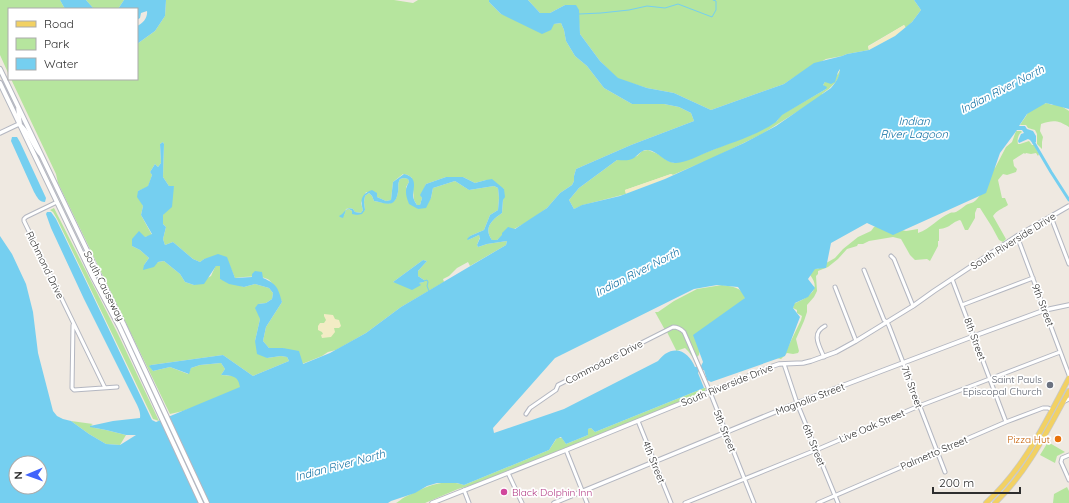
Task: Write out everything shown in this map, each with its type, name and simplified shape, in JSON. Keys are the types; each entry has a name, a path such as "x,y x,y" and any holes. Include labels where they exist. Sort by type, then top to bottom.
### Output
{"main road":[{"name":"South Causeway","path":"0,69 130,344 201,503"},
{"name":"South Causeway","path":"0,83 92,275 130,344 207,503"},
{"path":"53,179 57,194 57,202 62,205 71,223 79,234"},
{"path":"986,503 1006,482 1035,443 1069,378"},
{"path":"994,503 1024,470 1036,452 1069,391"},
{"path":"1057,401 1058,412"},
{"path":"1052,410 1052,423"}],"street":[{"path":"18,106 20,125"},
{"path":"0,135 20,125"},
{"path":"20,125 26,129 35,148 42,157"},
{"name":"Richmond Drive","path":"57,202 26,217 24,221 105,388"},
{"name":"South Riverside Drive","path":"432,503 773,366 779,364 803,363 836,352 912,306 1017,236 1068,207"},
{"path":"1051,217 1069,264"},
{"name":"9th Street","path":"1017,236 1069,375"},
{"path":"891,256 894,259 912,306"},
{"name":"7th Street","path":"864,270 884,320 887,322 945,472"},
{"path":"962,305 1032,278"},
{"name":"8th Street","path":"952,279 1006,422"},
{"path":"835,287 856,341"},
{"name":"Magnolia Street","path":"554,503 798,403 1044,310 1069,305"},
{"name":"Richmond Drive","path":"73,323 72,388 74,390 117,388"},
{"path":"824,357 817,341 817,337 818,332 825,326"},
{"name":"Commodore Drive","path":"526,414 530,408 556,390 558,385 673,328 676,327 684,332 686,337"},
{"name":"5th Street","path":"686,337 710,392 754,503"},
{"name":"Live Oak Street","path":"686,503 919,406 1060,352"},
{"name":"6th Street","path":"784,364 816,450 838,503"},
{"path":"1063,402 1069,399"},
{"name":"Palmetto Street","path":"818,503 1006,422 1042,408 1052,410"},
{"name":"4th Street","path":"638,421 671,503"},
{"path":"566,450 587,503"},
{"path":"1069,455 1061,460 1069,480"},
{"path":"1019,466 1024,470"},
{"path":"508,473 522,503"},
{"path":"1006,482 1011,486"},
{"path":"464,490 469,503"}],"green space":[{"path":"0,0 60,0 64,8 8,8 8,73 0,55"},
{"path":"86,0 124,0 119,8 93,8"},
{"path":"166,0 394,0 413,3 418,0 489,0 489,2 501,14 554,24 561,23 566,41 575,56 587,66 604,88 632,104 664,104 679,107 691,113 694,121 631,145 576,169 572,185 560,193 547,208 529,221 503,235 497,240 492,240 488,232 492,221 502,213 504,189 486,180 475,183 463,177 446,177 426,184 421,196 422,198 420,205 417,205 414,200 412,178 408,175 403,174 393,182 391,200 386,201 377,197 377,193 366,192 361,203 363,210 362,212 365,210 365,196 369,193 374,201 389,203 395,200 397,197 400,179 404,178 408,179 409,182 406,187 418,209 431,198 433,188 455,181 469,190 494,186 498,188 498,210 490,215 484,230 470,236 468,240 479,235 478,247 507,241 506,245 470,266 468,262 457,268 449,276 443,279 444,282 401,307 366,333 336,350 302,364 283,348 269,348 263,341 266,327 282,302 276,289 268,279 259,277 235,278 226,257 204,259 200,262 193,259 173,242 165,245 163,239 166,227 163,224 163,215 174,186 169,186 163,177 163,142 160,144 161,163 158,167 155,164 150,172 152,175 148,187 138,191 143,206 141,215 152,235 145,237 132,246 140,250 149,258 144,265 164,261 180,274 185,282 194,285 211,276 216,265 220,266 220,279 244,287 255,284 269,288 273,293 272,299 266,303 258,304 260,319 255,341 267,358 281,356 287,357 289,361 253,376 223,355 151,365 150,366 153,371 170,367 188,374 191,368 200,365 221,363 225,369 221,375 234,376 243,383 238,391 183,411 170,414 58,183 56,174 11,80 138,80 138,43 155,31 165,16","holes":["350,208 355,212 360,213 357,215 349,209 346,210 343,218 346,209","423,260 427,261 418,271 418,276 424,280 424,282 418,283 420,285 393,282"]},
{"path":"528,0 914,0 921,10 906,28 904,25 868,46 869,50 826,59 784,84 711,110 674,93 647,88 618,79 600,61 580,34 579,22 565,5 550,13 540,13"},
{"path":"841,68 837,80 822,94 822,96 762,134 711,159 673,175 671,174 625,190 626,194 583,205 574,209 569,200 579,188 617,160 624,160 637,156 642,151 648,150 674,163 689,159 753,134 777,121 781,115 826,89 823,85 825,82 828,82 838,74"},
{"path":"1047,103 1052,105 1058,104 1069,111 1069,127 1055,121 1041,124 1040,131 1043,137 1042,149 1037,144 1037,134 1035,130 1028,128 1026,125 1020,125 1028,112"},
{"path":"1016,131 1022,132 1018,137 1018,144 1029,141 1032,145 1034,145 1039,154 1038,156 1036,153 1024,153 1013,160 1014,166 1017,169 1016,172 1007,175 1003,174 998,180 1002,198 1005,198 1008,205 993,216 1006,239 1003,242 999,240 980,208 977,208 975,218 968,230 965,230 960,220 946,228 939,229 938,246 930,261 927,259 915,260 910,255 901,239 893,237 869,241 847,249 828,267 818,271 816,276 817,291 807,305 807,312 796,339 799,351 798,353 787,353 781,359 777,358 788,347 801,320 802,316 793,308 794,304 808,296 814,290 814,281 810,275 814,269 818,269 835,258 843,249 858,237 871,231 878,225 906,231 918,229 918,233 946,215 956,212 975,201 982,193 993,169 995,168 1006,147 1012,142"},
{"path":"54,208 118,334 159,421 153,419 57,219 50,210"},
{"path":"722,285 739,289 746,297 700,349 697,357 685,331 675,327 665,330 655,312 658,312 674,301 697,289"},
{"path":"673,329 683,333 694,359 685,348 676,351 667,332"},
{"path":"706,388 705,391 700,394 483,482 458,489 425,503 396,503 405,497 434,484 448,482 464,485 549,450 557,438 562,438 566,444 588,435 588,429 591,428 595,432"},
{"path":"71,421 93,424 91,425 95,428 126,435 120,445 106,444"},
{"path":"1048,442 1065,452 1057,456 1055,463 1040,455"},
{"path":"1067,487 1069,491 1069,503 1053,503 1054,494"}],"sand":[{"path":"904,25 906,28 895,36 869,50 868,47"},
{"path":"709,159 665,179 626,194 625,190 671,174 673,175"},
{"path":"324,314 333,315 335,319 339,320 341,326 339,328 334,328 335,332 331,337 322,338 321,335 323,334 318,330 318,326 326,320"}],"water":[{"path":"60,0 86,0 93,8 64,8"},
{"path":"124,0 166,0 165,16 155,31 138,43 138,26 145,20 147,11 141,13 140,18 138,19 138,8 119,8"},
{"name":"Indian River Lagoon","path":"489,0 528,0 540,13 550,13 565,5 576,5 579,10 580,34 600,61 618,78 647,88 674,93 711,110 784,84 814,63 869,50 895,36 912,22 921,10 914,0 1069,0 1069,109 1046,103 1027,114 1019,126 1025,126 1027,129 1033,131 1036,136 1036,142 1033,144 1028,139 1019,143 1018,141 1021,134 1024,133 1022,130 1017,130 1000,153 986,193 893,235 867,223 831,243 826,268 815,269 808,279 815,288 808,297 795,303 793,308 800,317 785,356 711,382 707,380 704,370 699,371 698,373 704,388 595,432 591,428 588,429 588,435 566,444 561,437 556,439 549,450 464,485 457,483 437,483 388,503 0,503 0,236 12,254 26,284 33,312 38,353 53,411 57,416 71,421 106,444 120,445 136,435 126,435 90,426 113,421 140,418 140,413 51,228 46,214 47,212 51,212 56,219 152,420 156,422 240,387 236,378 221,375 225,369 221,363 200,365 191,368 189,374 170,367 153,371 149,366 151,365 223,355 253,376 289,361 287,357 281,356 267,358 257,354 255,341 260,319 255,308 258,304 266,303 272,299 273,293 269,288 255,284 244,287 229,284 220,279 220,266 216,266 204,284 194,285 185,282 180,274 164,261 158,262 154,267 143,270 144,265 149,258 140,250 132,246 132,239 139,231 145,237 152,234 141,215 143,206 137,197 138,191 148,186 152,175 150,172 155,164 158,167 161,163 160,144 163,142 164,144 163,177 169,186 174,186 172,207 163,215 163,224 166,227 163,239 165,245 173,242 193,259 200,262 218,254 227,257 235,278 252,277 252,274 255,271 262,272 263,278 271,282 276,287 282,302 266,327 263,341 269,348 283,348 299,351 303,364 330,353 366,333 401,307 506,245 507,241 478,247 477,245 480,238 479,235 468,240 467,239 470,236 484,230 490,215 498,210 498,188 494,186 469,190 455,181 433,188 431,198 426,208 418,209 409,204 406,188 409,182 408,179 404,178 400,179 397,197 392,203 386,204 374,201 369,193 365,196 365,210 362,214 352,214 352,211 349,209 346,210 350,208 355,212 361,213 363,210 362,198 366,193 372,190 377,193 377,197 386,201 391,200 393,182 404,174 413,179 413,198 417,205 420,205 422,198 420,195 426,184 446,177 463,177 475,183 492,179 504,189 505,197 503,200 502,213 492,221 488,232 492,240 497,240 508,227 515,229 547,208 560,193 572,185 576,169 631,145 694,121 691,113 679,107 664,104 632,104 604,88 587,66 575,56 566,41 561,23 554,24 551,30 542,34 501,14 489,2","holes":["840,69 839,74 835,82 838,72","825,82 831,84 835,82 831,88 776,126 744,143 665,179 620,196 582,205 574,209 569,200 579,188 617,160 630,160 646,150 652,151 672,163 692,159 743,139 768,127 776,122 782,115 826,89 827,87 823,85","717,285 738,287 745,298 693,335 703,362 701,366 695,367 687,355 679,351 670,351 658,361 564,409 494,433 493,428 555,358 694,289"]},
{"path":"12,137 17,137 20,142 46,198 45,202 40,200 34,192 11,141"},
{"name":"Indian River Lagoon","path":"346,210 343,218 339,216"},
{"path":"423,260 427,261 418,271 418,276 424,280 424,282 419,283 421,285 412,290 393,282"}],"waterway":[{"path":"579,14 629,10 647,6 665,8 678,4 712,17 716,10 716,1 713,0"},
{"path":"1034,143 1069,200"},
{"path":"424,281 427,280 429,291"}],"place":[{"name":"Saint Pauls Episcopal Church","path":"1050,385"},
{"name":"Pizza Hut","path":"1058,439"},
{"name":"Black Dolphin Inn","path":"504,492"}],"water label":[{"name":"Indian River North","path":"1002,89"},
{"name":"Indian River North","path":"637,272"},
{"name":"Indian River North","path":"340,465"}]}
